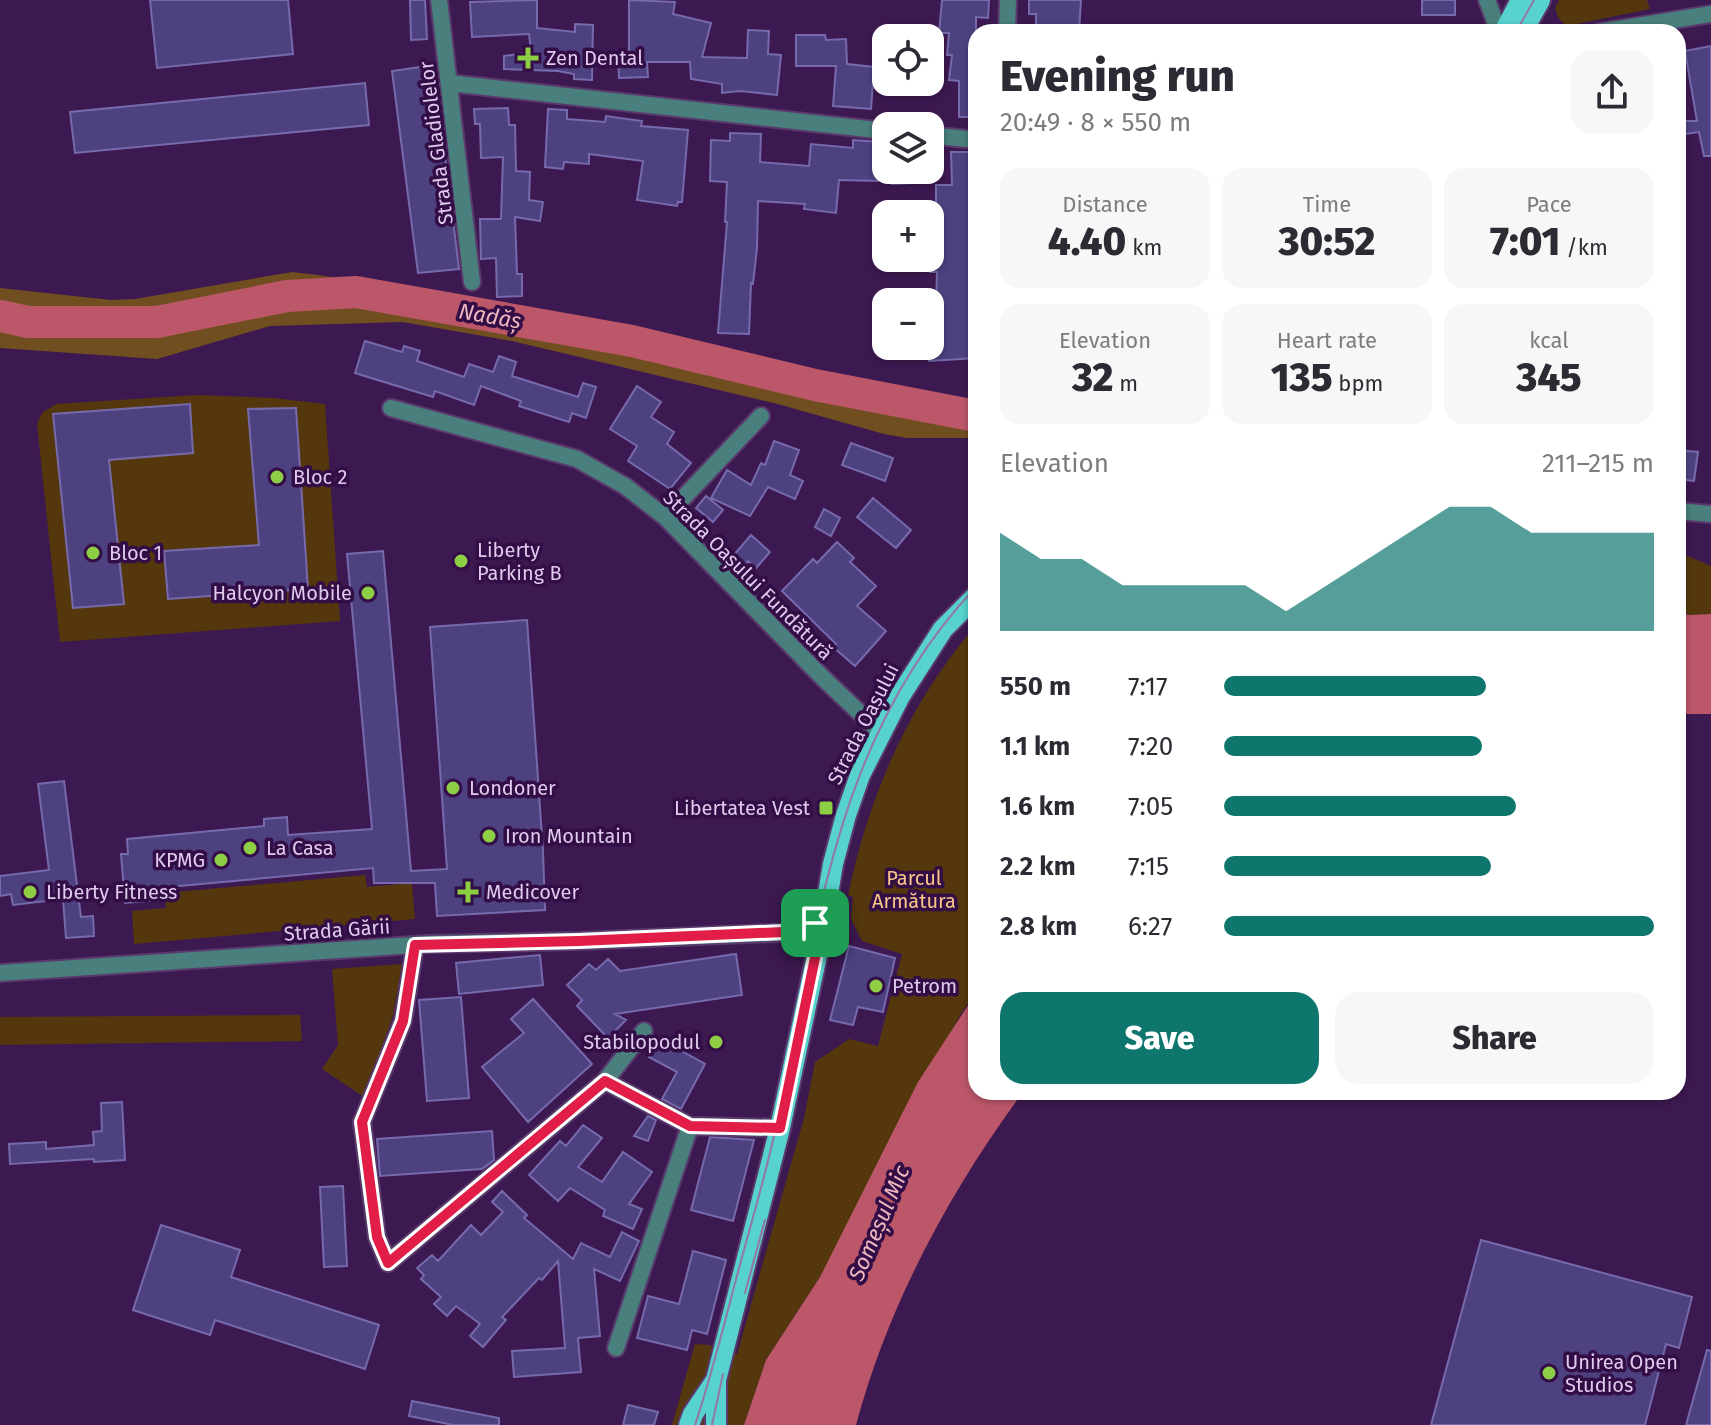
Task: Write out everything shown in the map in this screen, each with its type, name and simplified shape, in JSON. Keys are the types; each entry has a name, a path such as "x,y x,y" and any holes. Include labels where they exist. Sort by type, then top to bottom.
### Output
{"main road":[{"path":"1506,24 1521,0"},
{"path":"1526,24 1540,0"},
{"name":"Strada Oașului","path":"716,1425 716,1380 780,1128 817,931 846,815 860,775 900,696 943,629 968,604"},
{"name":"Strada Oașului","path":"689,1425 716,1380"}],"street":[{"name":"Strada Gladiolelor","path":"439,0 472,282"},
{"path":"1007,24 1008,0"},
{"path":"1487,0 1498,24"},
{"path":"1649,24 1711,14"},
{"path":"449,83 872,129"},
{"path":"944,137 968,139"},
{"name":"Strada Oașului Fundătură","path":"391,408 577,459 625,486 665,517 881,733"},
{"path":"665,517 761,416"},
{"path":"1686,512 1711,514"},
{"name":"Strada Gării","path":"0,973 415,945 817,931"},
{"path":"415,945 403,1021 362,1122 377,1237 388,1263 605,1081 644,1031"},
{"path":"605,1081 690,1126 780,1128"},
{"path":"616,1348 690,1126"}],"green space":[{"path":"1559,0 1647,0 1650,9 1565,24 1555,8"},
{"path":"196,395 274,398 325,404 340,621 60,642 37,424 42,413 56,404"},
{"path":"1686,555 1711,566 1711,614 1686,614"},
{"name":"Parcul Armătura","path":"968,635 968,1004 820,1277 766,1360 744,1425 672,1425 695,1344 737,1354 804,1118 815,1062 849,1039 878,1046 902,954 862,941 851,919 853,897 848,895 880,786 912,718"},
{"path":"365,875 367,887 412,883 415,919 134,944 132,911 166,908 165,893"},
{"path":"402,964 393,1016 364,1097 322,1069 338,1045 332,969"},
{"path":"300,1015 302,1041 0,1045 0,1017"}],"shaded area":[{"path":"292,272 394,287 495,305 968,407 968,438 907,438 884,434 774,403 512,341 403,322 270,326 157,359 0,348 0,288 111,300 135,299"}],"water":[{"path":"1686,614 1711,614 1711,714 1686,714"},
{"name":"Someșul Mic","path":"968,1005 968,1100 1017,1100 971,1169 924,1251 885,1336 856,1425 744,1425 766,1360 820,1277 918,1082"}],"building":[{"path":"150,0 288,0 293,54 157,68"},
{"path":"410,0 425,0 427,39 411,40"},
{"path":"537,0 537,28 575,32 575,24 593,25 592,80 574,79 574,74 558,71 504,69 504,56 531,52 529,34 472,37 470,2"},
{"path":"629,0 675,2 673,14 711,23 702,57 747,58 748,30 769,31 768,54 781,55 777,95 740,91 722,93 722,84 691,79 690,62 647,62 648,77 619,78 618,56 629,55"},
{"path":"942,0 989,0 988,18 976,17 976,24 968,24 968,117 959,117 959,81 949,80 952,55 947,55 949,33 944,33 944,24 940,24"},
{"path":"1029,0 1081,0 1080,24 1036,24 1036,14 1029,14"},
{"path":"1422,0 1455,0 1455,15 1422,15"},
{"path":"796,35 825,35 826,40 846,39 847,64 872,67 871,109 833,106 836,66 796,66"},
{"path":"1711,46 1711,156 1704,156 1699,132 1686,134 1686,121 1697,121 1686,51"},
{"path":"434,65 459,269 418,273 392,71"},
{"path":"365,83 369,125 75,153 70,112"},
{"path":"508,108 509,125 515,125 516,171 530,172 529,200 543,202 540,221 515,217 517,274 522,274 522,296 497,297 496,258 481,259 480,219 501,219 503,157 481,158 480,124 475,124 474,109"},
{"path":"548,109 567,110 567,119 605,122 606,116 642,121 641,126 688,130 682,202 678,202 677,206 637,200 643,161 589,154 589,164 564,162 563,169 545,167"},
{"path":"730,133 761,134 760,162 809,166 811,144 853,148 853,140 872,141 872,181 839,180 836,213 804,209 805,204 758,201 749,334 718,333 727,182 710,181 711,140 730,141"},
{"path":"951,152 968,152 968,359 929,361 944,360 944,288 937,288 937,272 944,272 944,200 936,200 936,185 952,185"},
{"path":"365,341 402,352 404,346 420,351 417,361 464,377 469,364 493,372 499,356 516,362 512,376 578,397 583,383 596,387 586,418 572,413 569,422 519,406 521,401 481,386 474,405 435,391 433,397 355,373"},
{"path":"637,386 661,402 651,417 674,432 667,444 691,463 670,489 628,461 637,446 610,429"},
{"name":"Bloc 1","path":"190,404 193,453 109,460 124,604 73,608 53,414"},
{"name":"Bloc 2","path":"296,408 308,589 168,599 164,551 259,545 248,409"},
{"path":"774,441 799,450 790,475 803,481 795,499 768,487 750,516 711,498 727,470 751,485 761,463 765,465"},
{"path":"851,443 893,458 885,481 842,465"},
{"path":"1686,451 1698,452 1694,481 1686,480"},
{"path":"706,496 723,510 713,522 696,508"},
{"path":"873,498 911,530 896,548 857,517"},
{"path":"824,509 840,518 831,536 815,527"},
{"path":"751,535 770,552 756,568 748,561 744,566 733,556"},
{"path":"837,542 854,558 850,562 876,586 857,606 886,631 855,666 833,647 836,644 782,591 813,559 817,563"},
{"path":"383,551 411,871 447,869 430,627 527,620 545,910 437,916 435,883 374,883 373,868 158,888 159,900 125,903 121,854 128,854 127,839 264,826 264,819 287,817 288,835 372,829 347,554"},
{"path":"64,781 81,917 93,916 94,936 66,938 63,899 13,905 11,894 0,896 0,876 49,870 38,784"},
{"path":"849,946 895,958 883,1012 858,1007 853,1025 830,1020"},
{"path":"736,954 742,995 615,1014 626,1020 608,1038 577,1006 582,1000 567,985 589,964 596,970 608,959 620,971"},
{"path":"540,955 543,985 459,994 456,963"},
{"path":"461,997 469,1098 427,1101 419,1000"},
{"path":"533,999 592,1064 528,1122 482,1067 524,1033 511,1019"},
{"path":"660,1039 705,1064 681,1109 662,1099 677,1072 649,1057"},
{"path":"122,1102 125,1160 10,1164 9,1144 46,1142 46,1149 94,1145 93,1132 102,1131 101,1103"},
{"path":"648,1116 656,1120 648,1141 634,1136"},
{"path":"583,1125 602,1138 578,1167 602,1182 623,1152 652,1172 629,1204 642,1209 633,1229 603,1216 605,1210 570,1188 558,1201 529,1175 560,1141 566,1146"},
{"path":"492,1131 494,1160 482,1169 380,1176 377,1139"},
{"path":"710,1137 754,1140 733,1221 691,1210"},
{"path":"343,1186 347,1266 324,1267 320,1187"},
{"path":"502,1191 527,1215 524,1218 573,1259 581,1243 610,1257 622,1232 639,1241 620,1281 594,1269 600,1336 578,1338 581,1372 514,1377 512,1351 565,1348 558,1261 502,1317 506,1320 483,1347 470,1336 480,1324 456,1306 447,1316 434,1304 441,1297 421,1279 424,1275 417,1268 432,1255 438,1261 471,1225 481,1235 503,1212 492,1202"},
{"path":"161,1225 240,1250 231,1277 379,1325 365,1369 215,1320 210,1335 133,1310"},
{"path":"1481,1240 1692,1297 1679,1348 1666,1344 1645,1425 1431,1425"},
{"path":"693,1251 726,1260 707,1334 692,1330 687,1350 637,1338 648,1296 679,1304"},
{"path":"1707,1350 1711,1351 1711,1425 1686,1425"},
{"path":"412,1401 499,1418 499,1425 453,1425 409,1416"},
{"path":"628,1405 658,1412 654,1425 623,1425"}],"waterway":[{"name":"Nadăș","path":"0,316 28,322 157,322 287,296 356,292 632,341 815,385 968,414"}],"tram line":[{"path":"1520,24 1534,0"},
{"path":"695,1425 768,1160 804,981 838,840 861,773 890,708 928,646 968,597"},
{"path":"745,1293 765,1220"},
{"path":"712,1425 723,1374"}],"place":[{"name":"Zen Dental","path":"528,58"},
{"name":"Bloc 2","path":"277,477"},
{"name":"Bloc 1","path":"93,553"},
{"name":"Liberty Parking B","path":"461,561"},
{"name":"Halcyon Mobile","path":"368,593"},
{"name":"Londoner","path":"453,788"},
{"name":"Libertatea Vest","path":"826,808"},
{"name":"Iron Mountain","path":"489,836"},
{"name":"La Casa","path":"250,848"},
{"name":"KPMG","path":"221,860"},
{"name":"Liberty Fitness","path":"30,892"},
{"name":"Medicover","path":"468,892"},
{"name":"Petrom","path":"876,986"},
{"name":"Stabilopodul","path":"716,1042"},
{"name":"Unirea Open Studios","path":"1549,1373"}],"route":[{"path":"824,914 780,1128 690,1126 605,1081 388,1263 377,1237 362,1122 403,1021 415,945 805,931 815,923 824,914"}]}
